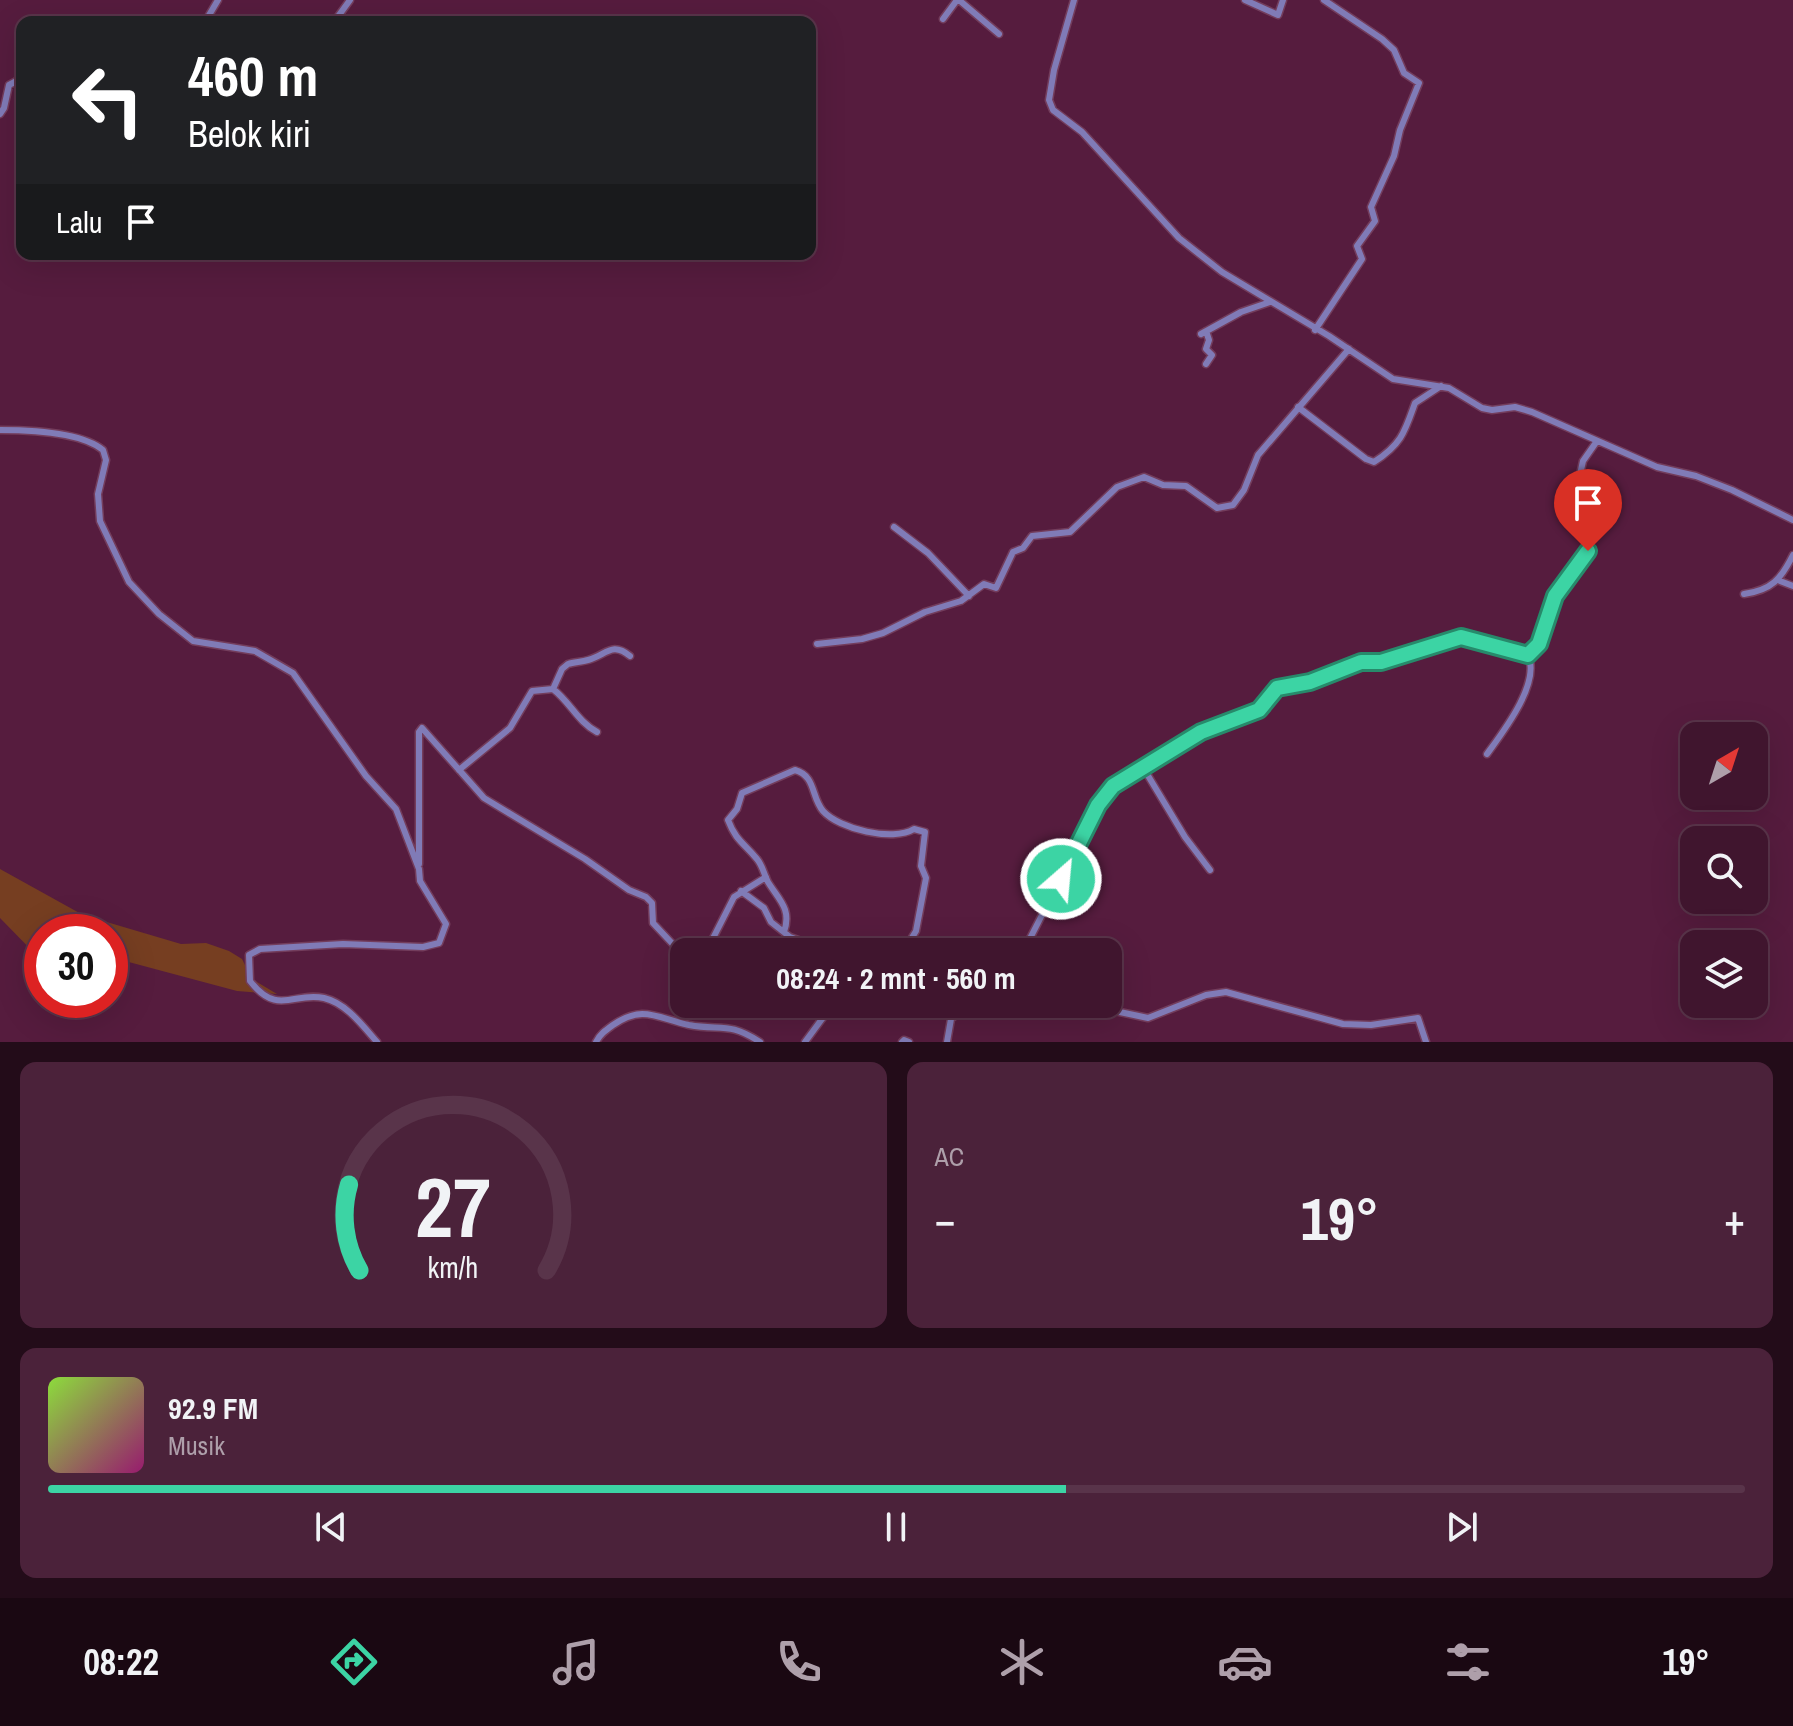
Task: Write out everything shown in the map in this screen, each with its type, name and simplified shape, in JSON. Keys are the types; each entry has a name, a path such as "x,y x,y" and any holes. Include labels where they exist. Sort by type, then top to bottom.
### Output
{"street":[{"path":"943,19 958,0 999,34"},
{"path":"1074,0 1054,70 1049,100 1053,110 1082,132 1179,238 1222,272 1393,379 1441,386 1482,408 1515,407 1657,467 1696,476 1732,490 1793,520"},
{"path":"1245,0 1278,15 1283,0"},
{"path":"1315,330 1362,259 1357,246 1375,221 1371,207 1394,156 1400,130 1419,83 1404,73 1390,46 1358,20 1324,0"},
{"path":"0,85 16,81"},
{"path":"0,114 9,85"},
{"path":"1206,364 1212,355 1206,349 1209,340 1204,333 1241,312 1271,302"},
{"path":"817,644 871,638 969,596 984,584 996,588 1013,552 1023,548 1032,536 1070,532 1117,487 1144,477 1163,485 1186,486 1217,508 1233,505 1246,487 1258,455 1349,349"},
{"path":"1298,407 1374,462 1394,446 1409,427 1415,403 1441,386"},
{"path":"0,430 31,430 83,441 103,450 106,460 98,494 100,521 129,582 159,614 193,641 255,651 293,673 366,776 396,809 419,869"},
{"path":"1528,655 1539,644 1555,596 1588,551 1593,510 1576,493 1583,461 1597,441"},
{"path":"894,527 928,553 969,596"},
{"path":"1744,594 1759,592 1780,581 1793,555"},
{"path":"1780,581 1793,586"},
{"path":"1030,938 1102,798 1123,779 1144,769 1168,750 1201,732 1259,710 1277,688 1310,682 1361,662 1381,662 1461,637 1528,655"},
{"path":"553,689 560,672 568,664 589,660 614,647 630,656"},
{"path":"1487,754 1524,694 1532,666 1528,655"},
{"path":"459,770 510,728 532,691 553,689 569,702 582,723 597,732"},
{"path":"377,1042 345,1008 332,1001 315,997 285,1002 275,1000 254,986 250,981 249,955 254,950 279,947 372,944 423,947 439,943 446,924 420,881 420,728 427,731 477,792 490,802 585,859 629,890 646,897 652,903 653,923 670,941"},
{"path":"1144,769 1185,837 1210,870"},
{"path":"784,932 787,917 785,903 759,862 734,836 729,817 737,809 740,794 791,771 801,771 806,775 823,811 851,828 902,834 914,829 923,830 926,836 921,866 926,878 916,931 912,938"},
{"path":"713,938 730,904 741,891 766,877"},
{"path":"741,891 764,908 771,922 793,938"},
{"path":"1122,1012 1148,1018 1206,995 1226,992 1343,1024 1371,1025 1418,1018 1426,1042"},
{"path":"596,1042 599,1036 629,1014 647,1013 691,1025 732,1027 760,1042"},
{"path":"805,1042 823,1018"},
{"path":"947,1042 952,1018"},
{"path":"902,1042 909,1042"}],"shaded area":[{"path":"0,869 81,914 24,914 24,943 0,918"},
{"path":"128,928 181,944 206,943 229,951 242,959 252,979 277,994 237,991 128,962"}],"route":[{"path":"1061,879 1098,805 1113,786 1201,732 1259,710 1277,688 1296,686 1361,662 1381,662 1461,637 1528,655 1539,644 1555,596 1588,551"}]}
